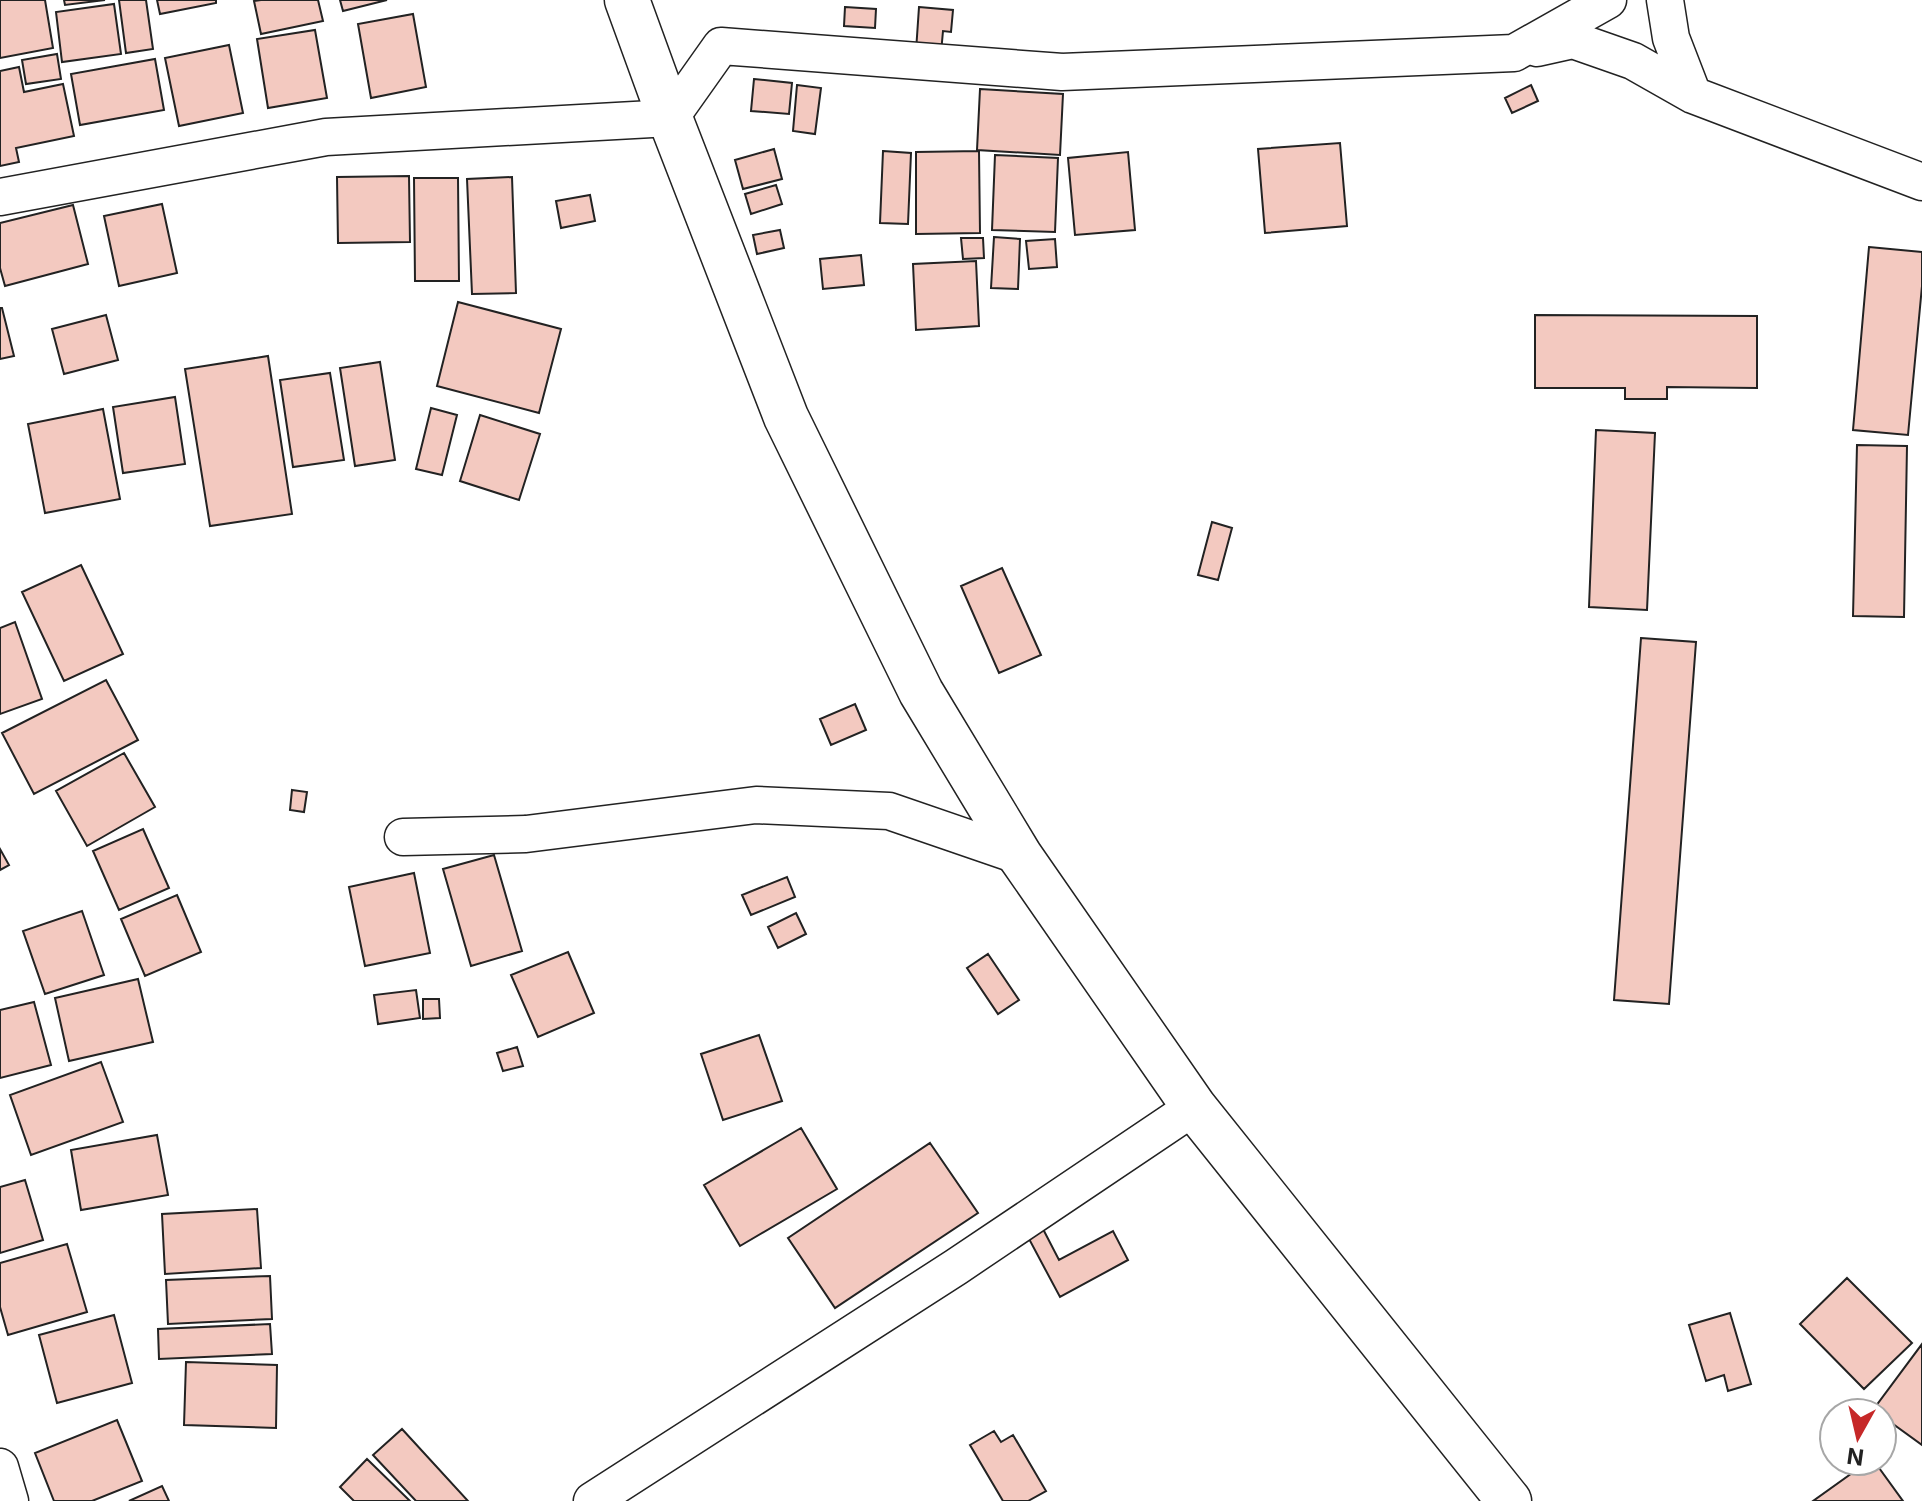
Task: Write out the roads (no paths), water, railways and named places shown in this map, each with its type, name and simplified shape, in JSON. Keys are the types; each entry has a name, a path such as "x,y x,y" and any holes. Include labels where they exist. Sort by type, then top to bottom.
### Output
{"main road":[{"path":"627,0 786,417 921,692 1020,856 1194,1107 1509,1501"}],"street":[{"path":"1514,53 1608,0"},
{"path":"1665,0 1671,38 1693,95"},
{"path":"0,197 326,137 670,118 721,46 1062,72 1514,53 1573,40 1633,61 1693,95 1922,182"},
{"path":"403,837 526,834 756,805 889,811 1020,856"},
{"path":"592,1501 956,1267 1194,1107"},
{"path":"0,1467 10,1501"}]}
